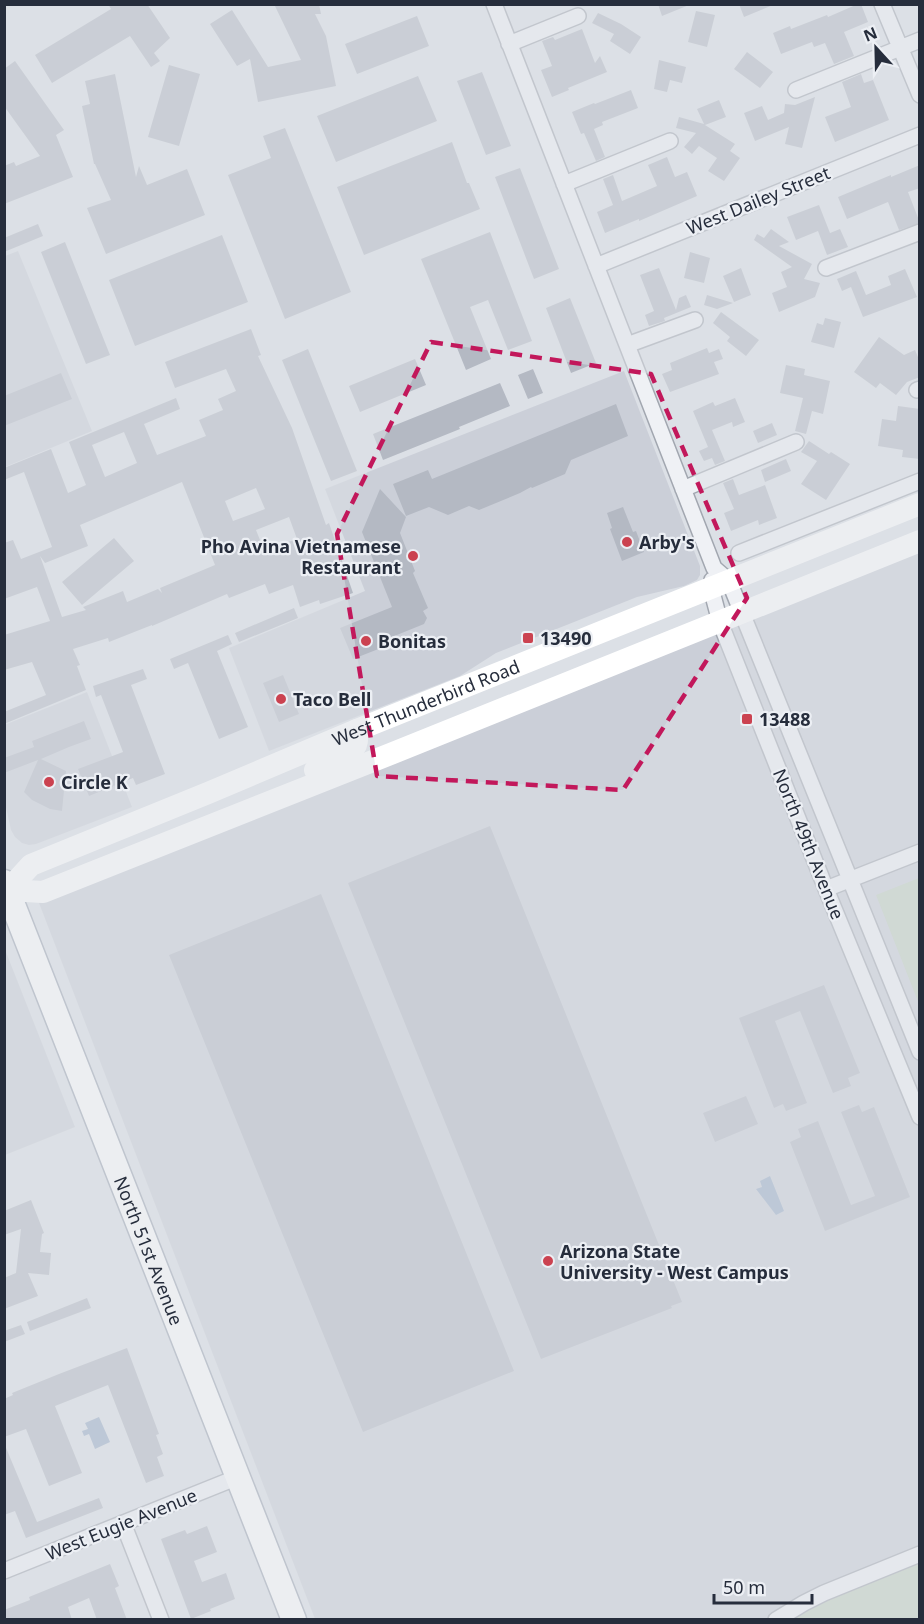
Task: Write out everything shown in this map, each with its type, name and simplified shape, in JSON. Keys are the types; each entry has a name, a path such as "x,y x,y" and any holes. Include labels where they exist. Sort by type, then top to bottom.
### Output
{"main road":[{"name":"West Thunderbird Road","path":"6,888 31,865 484,680 718,579 920,504"},
{"name":"West Thunderbird Road","path":"6,888 43,892 920,541"},
{"path":"484,680 497,711"},
{"path":"284,796 294,778 330,764 348,753 356,744 357,730"},
{"name":"North 51st Avenue","path":"6,888 294,1620"}],"street":[{"name":"North 49th Avenue","path":"494,4 718,579 741,613 920,1052"},
{"path":"882,4 920,95"},
{"path":"509,44 578,16"},
{"path":"796,90 920,40"},
{"name":"West Dailey Street","path":"596,266 920,135"},
{"path":"564,184 670,141"},
{"path":"826,268 920,232"},
{"path":"627,345 695,320"},
{"path":"683,489 796,442"},
{"path":"739,553 920,481"},
{"name":"North 49th Avenue","path":"718,579 720,622 826,890 920,1117"},
{"path":"826,890 920,852"},
{"name":"West Eugie Avenue","path":"4,1571 238,1477"},
{"path":"123,1523 161,1620"},
{"path":"776,1620 824,1593 920,1554"}],"highlighted area":[{"path":"431,342 651,374 747,598 623,790 377,776 337,534"}],"shaded area":[{"path":"18,251 92,431 5,467 5,256"},
{"path":"624,371 700,566 700,575 697,580 684,586 637,597 496,653 460,676 269,751 229,648 365,591 325,489"},
{"name":"Arizona State University - West Campus","path":"919,548 919,1619 315,1619 39,903"},
{"path":"87,692 132,807 36,844 22,843 11,830 5,803 4,725"},
{"path":"4,947 75,1127 5,1155 4,1155"}],"green space":[{"path":"919,878 919,1004 876,895"},
{"path":"919,1561 919,1619 790,1620 833,1595"}],"water":[{"path":"770,1176 784,1211 776,1215 756,1189 762,1187 760,1181"},
{"path":"99,1417 110,1442 95,1449 89,1434 84,1436 82,1431 88,1429 85,1423"}],"building":[{"path":"108,4 147,4 170,38 154,53 160,61 151,67 130,36 52,83 35,55 111,9"},
{"path":"274,4 319,4 321,14 315,14 326,36 336,86 258,102 250,59 237,66 210,24 232,10 268,67 301,60"},
{"path":"658,4 689,4 689,5 662,16"},
{"path":"739,4 773,4 773,5 744,17"},
{"path":"861,4 868,22 844,32 854,56 834,64 825,43 814,47 812,42 781,54 773,33 790,26 791,29 827,15 828,17"},
{"path":"696,11 715,15 707,47 688,42"},
{"path":"598,13 641,37 630,54 610,41 614,34 592,23"},
{"path":"417,16 429,46 357,74 345,44"},
{"path":"582,29 595,63 600,56 607,72 552,97 541,70 552,66 542,41 553,37 555,40"},
{"path":"747,52 773,72 760,88 734,69"},
{"path":"659,60 686,67 682,83 670,80 667,92 654,89"},
{"path":"15,61 64,130 56,135 73,177 4,204 4,166 14,162 16,166 40,156 4,106 4,69"},
{"path":"169,65 200,74 179,146 148,137"},
{"path":"482,72 511,146 486,155 457,81"},
{"path":"115,74 136,177 139,166 147,185 187,169 205,215 106,254 87,208 111,200 94,164 82,106 90,104 85,81"},
{"path":"861,74 864,83 873,80 889,120 835,142 825,117 851,107 842,82"},
{"path":"418,76 437,121 336,162 317,116"},
{"path":"631,90 638,108 602,122 603,125 594,129 605,157 596,161 572,112"},
{"path":"815,97 802,148 785,144 789,127 755,141 744,113 762,106 768,120 784,113 785,104 795,105"},
{"path":"719,100 726,117 705,125 735,144 730,151 740,158 724,181 708,171 717,158 699,146 692,154 684,147 696,133 676,128 679,117 704,124 697,109"},
{"path":"285,128 351,292 285,319 228,175 271,158 263,136"},
{"path":"452,142 467,183 480,209 364,255 337,187"},
{"path":"667,157 675,177 687,172 697,196 605,233 597,212 613,205 603,179 613,175 622,201 657,186 648,165"},
{"path":"920,165 920,188 908,192 920,223 899,230 888,202 847,219 838,197"},
{"path":"520,168 559,269 534,279 495,177"},
{"path":"819,205 830,233 840,229 848,247 827,255 818,231 796,240 787,217"},
{"path":"38,224 43,236 4,252 4,238"},
{"path":"771,229 789,242 779,246 812,264 804,279 820,283 815,297 779,312 772,293 787,287 781,272 792,267 754,240 757,234 764,238"},
{"path":"490,232 532,341 508,350 488,300 470,307 491,359 466,370 421,259"},
{"path":"222,235 248,302 135,346 109,280"},
{"path":"65,242 110,355 86,364 41,252"},
{"path":"690,252 710,258 704,283 684,278"},
{"path":"659,268 676,310 679,298 686,295 691,307 664,318 665,321 649,326 645,315 654,311 640,275"},
{"path":"741,268 751,295 734,302 723,276"},
{"path":"905,269 917,297 863,317 851,287 842,291 837,279 856,271 866,295 891,285 888,276"},
{"path":"707,295 733,303 717,309 704,305"},
{"path":"570,298 596,363 571,373 546,308"},
{"path":"721,312 759,340 746,356 727,341 730,337 713,323"},
{"path":"825,318 841,322 834,348 811,342 817,323 823,325"},
{"path":"251,329 261,355 258,356 292,428 353,593 320,604 319,600 300,607 293,585 269,594 265,584 229,598 227,594 109,642 108,638 73,649 80,665 77,666 86,690 4,724 4,712 46,695 32,662 4,670 4,635 50,621 37,587 4,599 4,543 13,540 21,559 52,547 24,472 4,480 4,468 51,449 68,493 86,485 69,442 176,398 180,409 144,424 157,455 206,436 199,420 223,410 218,399 236,391 226,369 175,388 165,362","holes":["124,432 137,463 105,477 92,445","182,482 215,565 160,588 162,593 158,589 127,602 123,591 83,607 86,610 62,617 40,556 45,563 88,546 80,525","256,488 265,509 233,521 225,501","289,517 297,539 264,550 256,530"]},
{"path":"879,337 904,355 915,350 920,362 920,377 907,382 896,395 880,383 876,388 854,372"},
{"path":"707,348 709,353 719,349 723,359 714,362 719,374 670,392 662,374 672,370 670,363"},
{"path":"308,349 357,471 331,481 282,360"},
{"path":"415,359 426,385 360,412 349,386"},
{"path":"786,365 805,369 804,375 830,381 823,414 812,411 806,434 795,431 803,398 780,393"},
{"path":"533,369 543,393 528,399 518,375"},
{"path":"61,373 72,399 4,426 4,396"},
{"path":"500,383 510,406 383,460 373,434"},
{"path":"735,398 745,422 733,427 732,422 712,430 725,461 715,465 712,458 704,461 699,451 708,447 693,411 713,402 715,406"},
{"path":"616,404 628,436 571,460 565,474 479,510 469,506 448,515 429,507 406,516 393,484 428,470 432,479"},
{"path":"898,406 920,409 920,459 902,457 903,450 878,446 882,419 896,421"},
{"path":"772,423 777,435 758,443 753,431"},
{"path":"809,441 850,464 826,500 801,484 817,461 801,452"},
{"path":"786,459 791,471 765,482 761,470"},
{"path":"733,479 739,495 765,485 777,518 759,525 758,520 731,531 724,513 734,509 723,483"},
{"path":"380,489 406,517 400,533 415,571 413,573 428,608 423,611 427,618 424,624 382,641 381,648 353,659 340,628 392,607 362,532"},
{"name":"Arby's","path":"623,507 644,552 622,561 610,529 612,528 607,513"},
{"path":"114,538 134,561 82,605 62,582"},
{"path":"294,608 298,618 239,642 235,633"},
{"path":"228,635 232,644 217,651 248,727 219,739 188,663 174,669 170,659"},
{"path":"143,669 147,679 131,685 165,774 136,785 133,778 89,796 78,769 123,752 101,695 96,697 93,686"},
{"name":"Taco Bell","path":"283,675 299,714 279,722 263,683"},
{"path":"84,721 91,739 41,759 66,771 62,811 50,809 32,800 24,792 38,760 4,773 4,758 34,747 32,741"},
{"path":"490,826 682,1302 671,1306 672,1308 541,1359 348,883"},
{"path":"321,894 514,1371 363,1432 169,955"},
{"path":"824,985 860,1073 848,1078 851,1086 833,1093 800,1011 775,1021 807,1103 786,1111 783,1104 774,1108 739,1018"},
{"path":"746,1096 758,1124 715,1142 703,1113"},
{"path":"859,1105 862,1112 874,1107 910,1197 825,1231 790,1142 801,1137 798,1129 818,1121 851,1205 875,1196 841,1112"},
{"path":"31,1200 44,1233 40,1252 51,1253 49,1275 28,1273 38,1296 4,1309 4,1278 16,1273 21,1229 4,1235 4,1211"},
{"path":"87,1298 91,1308 30,1331 27,1322"},
{"path":"21,1325 25,1334 4,1342 4,1331"},
{"path":"127,1348 159,1434 156,1435 163,1454 157,1457 164,1476 146,1483 108,1385 55,1406 82,1473 49,1486 26,1429 4,1437 4,1399 13,1395 12,1393"},
{"path":"4,1443 37,1522 99,1498 103,1508 26,1538 15,1511 4,1515"},
{"path":"207,1526 217,1552 194,1561 202,1582 226,1573 235,1599 191,1619 161,1539 185,1530 187,1534"},
{"path":"110,1564 119,1586 115,1588 127,1620 97,1620 89,1598 68,1607 72,1620 4,1620 4,1610 30,1600 29,1597"}],"place":[{"name":"Arby's","path":"627,542"},
{"name":"Pho Avina Vietnamese Restaurant","path":"413,556"},
{"name":"13490","path":"528,638"},
{"name":"Bonitas","path":"366,641"},
{"name":"Taco Bell","path":"281,699"},
{"name":"13488","path":"747,719"},
{"name":"Circle K","path":"49,782"},
{"name":"Arizona State University - West Campus","path":"548,1261"}]}
